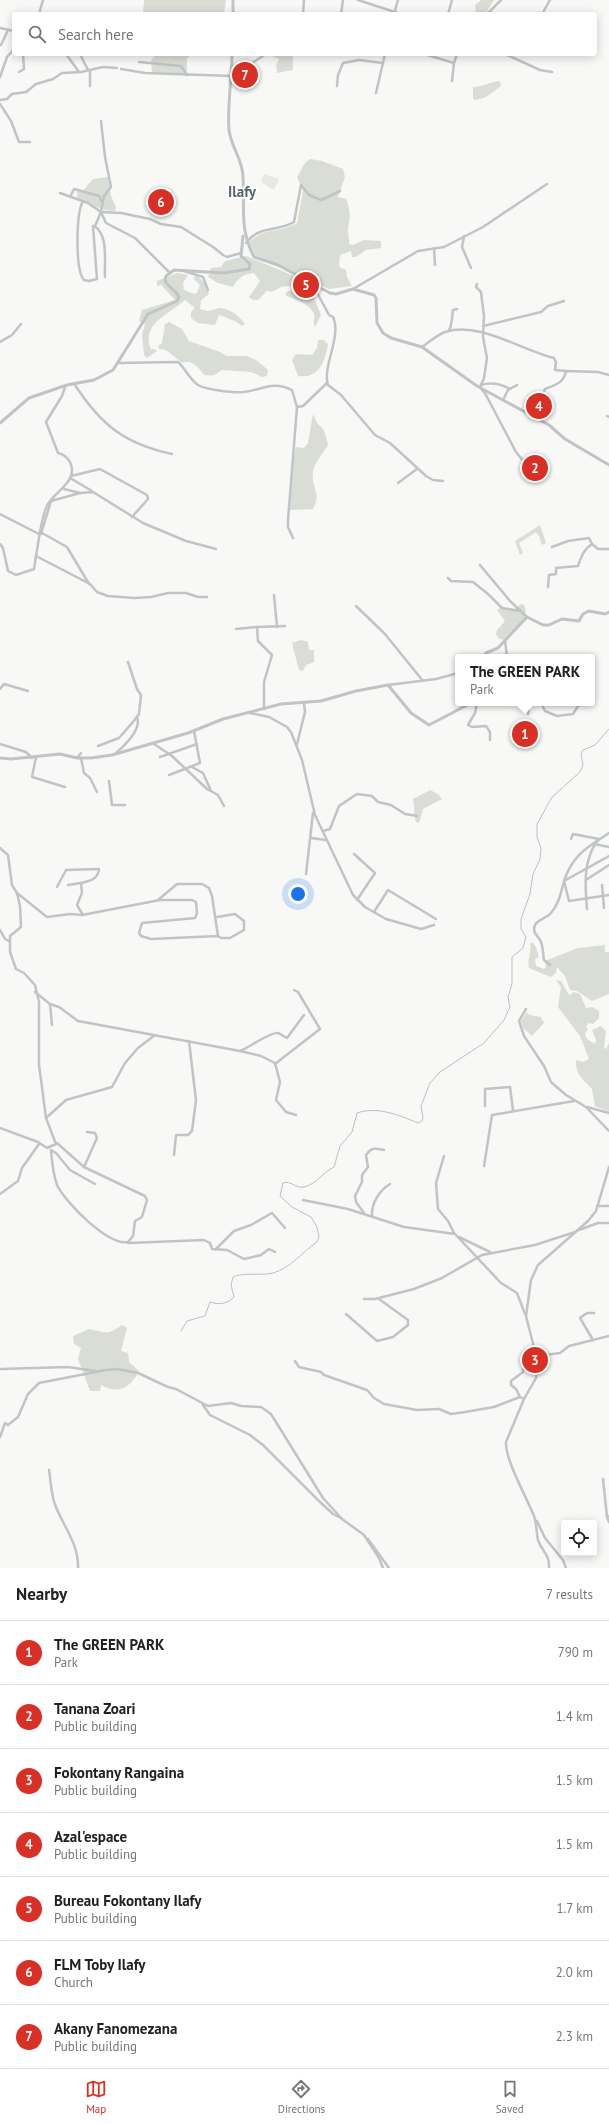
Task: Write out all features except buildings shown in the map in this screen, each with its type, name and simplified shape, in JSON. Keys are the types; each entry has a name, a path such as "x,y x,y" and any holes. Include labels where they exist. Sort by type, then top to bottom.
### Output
{"street":[{"path":"40,12 43,0"},
{"path":"233,0 233,12"},
{"path":"303,12 304,0"},
{"path":"342,12 343,0"},
{"path":"358,0 391,12"},
{"path":"394,12 398,0"},
{"path":"449,12 452,0"},
{"path":"489,12 501,0"},
{"path":"543,12 550,0"},
{"path":"0,28 12,31"},
{"path":"1,45 8,30"},
{"path":"0,77 7,58 12,52"},
{"path":"19,72 24,68 23,56"},
{"path":"67,56 79,72"},
{"path":"81,56 89,70 90,86"},
{"path":"0,423 29,398 94,380 113,370 148,314 177,301 179,297 177,293 172,290 166,280 170,273 178,270 224,273 249,269 250,264 241,253 244,233 243,176 241,160 229,131 232,56"},
{"path":"121,69 145,73 232,76 263,56"},
{"path":"376,93 385,56"},
{"path":"431,56 454,63"},
{"path":"452,81 456,56"},
{"path":"509,56 540,70 552,72"},
{"path":"337,86 341,67 347,61 359,60 383,63"},
{"path":"139,62 181,66 187,75"},
{"path":"0,100 7,99 12,94 26,92 36,84 53,79 62,73 79,72 103,67 118,68"},
{"path":"0,104 11,121 19,142 30,142"},
{"path":"83,202 80,207 78,233 80,272 84,280 89,281 97,279 93,226 101,212 102,202 111,187 104,157 101,121"},
{"path":"244,233 246,243 254,257 278,265 313,284 336,294 353,289 418,251 444,248 484,226 547,184"},
{"path":"246,243 251,236 258,232 271,228 285,227 294,222 301,185 309,195 321,200 340,191"},
{"path":"70,198 74,189 78,189 99,196 102,202"},
{"path":"60,193 83,202 101,212 121,213 150,219 161,224 181,227 214,247 227,257 241,253"},
{"path":"101,212 106,223 135,238 170,273"},
{"path":"94,226 102,235 104,243 105,277"},
{"path":"464,236 462,247 471,268"},
{"path":"434,248 435,265"},
{"path":"178,270 203,277 208,290"},
{"path":"297,408 303,406 327,383 335,321 333,317 329,315 313,284"},
{"path":"477,284 476,287 482,292 484,305 483,332 487,358 480,386 516,452 538,479"},
{"path":"353,289 374,295 376,298 377,323 383,333 391,338 422,347 502,400 548,425 565,439 609,465"},
{"path":"483,326 541,312 548,306 564,301"},
{"path":"422,347 446,332 451,327 451,316 453,310 457,309"},
{"path":"0,342 12,335 21,324"},
{"path":"446,332 464,329 483,332 554,358 556,362 555,370 598,372 609,375"},
{"path":"116,365 119,362 122,364 178,362 200,386 243,392 268,385 279,386 292,390 297,408 288,527 293,538"},
{"path":"533,417 545,389 565,378 566,371"},
{"path":"327,383 346,399 376,435 395,447 418,469 433,480 443,481"},
{"path":"480,386 489,383 501,384 510,389"},
{"path":"75,385 102,420 122,436 144,446 172,454"},
{"path":"502,400 510,389 517,385"},
{"path":"0,544 3,548 8,571 16,575 34,569 42,519 46,507 64,489 70,477 71,464 64,455 58,453 46,422 62,396 65,387"},
{"path":"70,477 100,469 147,495 148,499 132,517"},
{"path":"398,484 418,469"},
{"path":"70,477 132,517 186,541 216,549"},
{"path":"64,489 67,488 80,493"},
{"path":"51,501 80,493 93,492"},
{"path":"0,514 67,547 90,584 97,592 113,597 151,597 168,593 186,593 198,597 207,596"},
{"path":"552,547 589,538 598,550 609,549"},
{"path":"548,587 549,574 556,574 556,568 578,566 582,555 592,544"},
{"path":"36,556 90,584"},
{"path":"480,565 510,601 527,617 543,625 549,625 562,619 579,621 583,614 589,611 605,614 609,612"},
{"path":"448,578 451,581 473,582 502,608 522,611"},
{"path":"274,594 277,627"},
{"path":"356,606 385,634 423,681"},
{"path":"488,654 505,640 527,617"},
{"path":"236,629 285,626"},
{"path":"257,627 258,641 272,655 264,682 264,709"},
{"path":"505,640 507,654"},
{"path":"116,754 128,742 138,723 137,717 141,695 137,689 128,662"},
{"path":"0,758 32,758 60,754 79,758 116,754 194,731 222,719 281,704 322,701 356,690 423,681 455,674"},
{"path":"0,689 4,684 28,691"},
{"path":"388,685 411,713 429,725 465,706"},
{"path":"297,744 305,712 304,703"},
{"path":"476,706 468,725 472,727 486,726 490,732 490,740"},
{"path":"528,714 529,706"},
{"path":"543,706 545,711 557,716 572,714 578,706"},
{"path":"247,712 269,717 280,723 291,732 297,744 314,809 350,889 357,900 386,919 421,929 434,925"},
{"path":"98,746 119,738 137,717"},
{"path":"169,775 192,768 200,763 194,731"},
{"path":"0,744 26,752 32,758"},
{"path":"154,744 187,769 211,792 218,795 224,806"},
{"path":"160,757 197,744"},
{"path":"81,753 79,758 84,773 90,778 97,792"},
{"path":"36,757 32,777 65,787"},
{"path":"192,768 202,773 211,792"},
{"path":"109,781 112,805 125,805"},
{"path":"323,831 330,829 339,806 357,794 372,796 378,802 391,805 405,814 416,816"},
{"path":"306,874 314,809"},
{"path":"550,965 544,960 541,940 536,935 534,927 536,922 552,912 564,881 576,859 586,847 609,833"},
{"path":"571,839 573,834 577,834 598,840"},
{"path":"311,838 327,840"},
{"path":"594,843 609,848"},
{"path":"587,909 585,880 594,843"},
{"path":"0,848 8,855 12,885 17,893 20,906 21,927 10,936 9,941 13,963 16,969 24,973 34,985 39,1002 39,1065 46,1118 57,1143 84,1166 102,1177 144,1194 146,1197 141,1219 135,1221 133,1236 125,1243"},
{"path":"354,854 375,873 357,900"},
{"path":"564,881 609,856"},
{"path":"585,880 609,865"},
{"path":"56,887 66,870 99,869 99,874 95,879 68,885"},
{"path":"564,881 569,901 609,895"},
{"path":"80,883 82,893 77,905 83,915"},
{"path":"156,901 177,884 202,884 209,888 212,896 217,917 218,936"},
{"path":"602,885 604,908"},
{"path":"374,912 388,890 436,920"},
{"path":"17,893 47,917 70,914 83,915 156,901 192,900 196,902 196,916 142,923 139,933 141,936 151,939 218,936 221,938 230,938 242,933 245,927 244,921 235,914 217,917"},
{"path":"0,930 5,939 9,941"},
{"path":"275,1064 320,1029 298,992 294,990"},
{"path":"35,992 50,1004 59,1007 78,1021 155,1034 198,1044 240,1051 261,1056 275,1064"},
{"path":"50,1004 52,1024"},
{"path":"526,1009 519,1021 524,1036 544,1066 551,1082 575,1101 586,1107 609,1113"},
{"path":"240,1051 260,1042 270,1034 278,1033 287,1038 304,1015"},
{"path":"46,1118 66,1100 112,1087 125,1063 138,1048 155,1034"},
{"path":"174,1155 176,1135 188,1134 192,1131 196,1100 189,1041"},
{"path":"275,1064 275,1069 280,1082 276,1100 286,1112 296,1115"},
{"path":"485,1106 485,1089 510,1087 513,1110"},
{"path":"484,1166 492,1115 513,1110 532,1110 575,1101"},
{"path":"586,1107 609,1131"},
{"path":"0,1128 51,1149 66,1166 95,1184"},
{"path":"84,1166 97,1138 95,1133 87,1132"},
{"path":"51,1149 57,1143"},
{"path":"0,1194 18,1180 22,1168 39,1144"},
{"path":"364,1213 356,1202 355,1196 362,1182 362,1175 368,1167 366,1156 371,1149 375,1148 384,1150"},
{"path":"51,1149 57,1184 74,1210 100,1231 125,1243 204,1240 208,1241 212,1249 227,1250 244,1259 261,1255 269,1249 275,1252"},
{"path":"444,1156 436,1183 438,1209 448,1221 455,1234 478,1256 501,1283 517,1293 526,1316 537,1356 538,1363 536,1378 524,1399 508,1436 506,1448 534,1517 545,1538 563,1560 566,1568"},
{"path":"526,1316 533,1273 538,1265 588,1222 597,1206 609,1167"},
{"path":"372,1216 372,1206 386,1186 390,1184"},
{"path":"303,1200 364,1213 404,1227 455,1234"},
{"path":"597,1206 609,1206"},
{"path":"215,1250 234,1232 252,1225 272,1213 285,1228"},
{"path":"364,1299 378,1299 414,1289 442,1278 478,1256 535,1245 598,1224 609,1223"},
{"path":"458,1237 490,1253"},
{"path":"346,1314 377,1341 393,1337 408,1325 408,1320 378,1299"},
{"path":"593,1340 580,1318 587,1313 594,1313"},
{"path":"537,1356 560,1353 569,1346 609,1336"},
{"path":"524,1399 520,1397 516,1389 511,1385 511,1381 522,1372 525,1352 535,1350"},
{"path":"295,1361 299,1367 321,1372 324,1375 367,1390 374,1398 384,1404 417,1410 439,1409 451,1414 494,1407 520,1397"},
{"path":"0,1369 68,1367 98,1372"},
{"path":"0,1437 5,1424 8,1425 18,1417 28,1394 39,1383 117,1369 138,1373 179,1390 202,1405 210,1415 250,1434 333,1514 364,1535 389,1568"},
{"path":"202,1405 208,1406 231,1403 241,1406 261,1407 268,1412 323,1498 342,1519"},
{"path":"49,1470 55,1507 66,1525 76,1552 78,1568"},
{"path":"603,1479 609,1522"},
{"path":"534,1517 539,1541 549,1559 549,1568"},
{"path":"364,1535 379,1558 383,1568"}],"shaded area":[{"path":"144,0 226,0 224,12 143,12"},
{"path":"481,0 494,0 486,12 476,12 475,5"},
{"path":"155,56 190,56 187,58 187,75 152,73 151,60"},
{"path":"272,56 293,56 293,70 277,73 276,65 279,59"},
{"path":"500,81 501,86 486,97 476,100 473,99 473,87"},
{"path":"310,159 322,161 343,169 345,177 338,197 346,199 349,209 349,244 353,245 364,240 381,241 381,248 366,250 356,257 352,257 351,251 340,255 339,266 346,270 347,277 352,286 329,289 255,255 249,242 261,234 297,223 303,191 297,177 305,163"},
{"path":"264,174 279,179 274,190 261,182"},
{"path":"108,177 111,196 116,207 115,211 100,208 77,198 77,191 82,192 93,179"},
{"path":"246,256 294,276 306,288 309,286 321,315 315,327 314,314 310,308 298,300 286,296 286,292 300,288 298,285 281,287 272,292 267,291 258,300 253,300 249,297 260,281 254,273 247,274 242,277 233,287 218,283 208,277 211,268 221,267 225,261"},
{"path":"177,273 188,275 183,283 184,290 194,294 197,293 200,285 193,278 197,276 205,283 209,294 201,300 200,309 210,311 221,308 228,310 235,314 245,324 242,326 235,321 219,315 215,325 198,323 191,318 191,312 195,308 185,300 158,320 153,326 149,340 151,349 155,349 157,351 147,358 144,355 142,334 145,324 139,321 142,310 175,300 161,285 157,286 157,281"},
{"path":"169,322 182,329 189,341 227,356 247,356 256,360 268,370 267,376 262,377 251,372 221,370 214,375 204,375 192,363 182,363 166,350 159,349 158,346 162,343 165,324"},
{"path":"318,340 324,340 328,344 323,363 316,372 311,375 298,376 292,360 296,354 312,355 317,348"},
{"path":"313,414 317,423 324,430 328,445 316,462 313,470 313,483 317,499 313,509 290,510 292,467 296,447 304,448 308,443"},
{"path":"540,525 546,543 542,545 536,532 519,543 523,553 520,555 515,541"},
{"path":"521,604 524,605 525,610 523,620 504,640 498,638 496,634 497,630 505,621 497,610 500,608 513,611"},
{"path":"301,640 308,642 309,650 314,650 314,662 306,665 303,671 299,670 292,643"},
{"path":"430,790 438,794 442,799 423,809 419,823 416,822 413,799"},
{"path":"532,942 536,947 539,957 535,959 536,966 544,969 546,968 545,961 578,948 605,945 605,952 609,952 609,994 592,1001 577,991 570,990 565,976 557,967 556,973 551,977 529,968 530,944"},
{"path":"556,980 561,981 569,995 574,992 580,994 586,1008 592,1007 599,1011 599,1018 593,1024 588,1023 586,1027 588,1029 585,1034 587,1039 595,1044 596,1040 592,1030 601,1026 606,1031 604,1048 606,1049 609,1043 609,1112 595,1106 592,1089 578,1073 576,1060 583,1062 589,1059 580,1036 558,1007 561,987"},
{"path":"527,1012 529,1015 541,1017 544,1023 532,1036 523,1028 521,1021"},
{"path":"122,1325 127,1328 121,1351 128,1353 129,1362 139,1371 128,1386 113,1389 101,1385 100,1391 90,1391 78,1359 81,1348 74,1344 73,1336 89,1329 109,1332"}],"waterway":[{"path":"181,1331 187,1321 205,1316 210,1302 223,1303 234,1297 231,1285 233,1277 241,1275 268,1274 279,1271 291,1264 317,1242 319,1237 317,1227 311,1217 292,1207 280,1196 283,1183 286,1182 298,1187 304,1187 313,1183 334,1167 340,1146 352,1132 357,1113 372,1110 396,1114 418,1123 422,1121 423,1117 421,1106 430,1083 440,1072 484,1043 504,1020 510,1007 508,997 512,984 512,957 523,948 526,937 521,929 521,919 530,894 533,874 540,859 541,848 537,837 537,824 552,797 580,772 583,765 581,754 583,750 595,745 609,729"}],"place":[{"name":"Akany Fanomezana","path":"245,75"},
{"name":"FLM Toby Ilafy","path":"161,202"},
{"name":"Bureau Fokontany Ilafy","path":"306,285"},
{"name":"Azal'espace","path":"539,406"},
{"name":"Tanana Zoari","path":"535,468"},
{"name":"The GREEN PARK","path":"525,734"},
{"name":"Fokontany Rangaina","path":"535,1360"}],"district":[{"name":"Ilafy","path":"242,192"}]}
